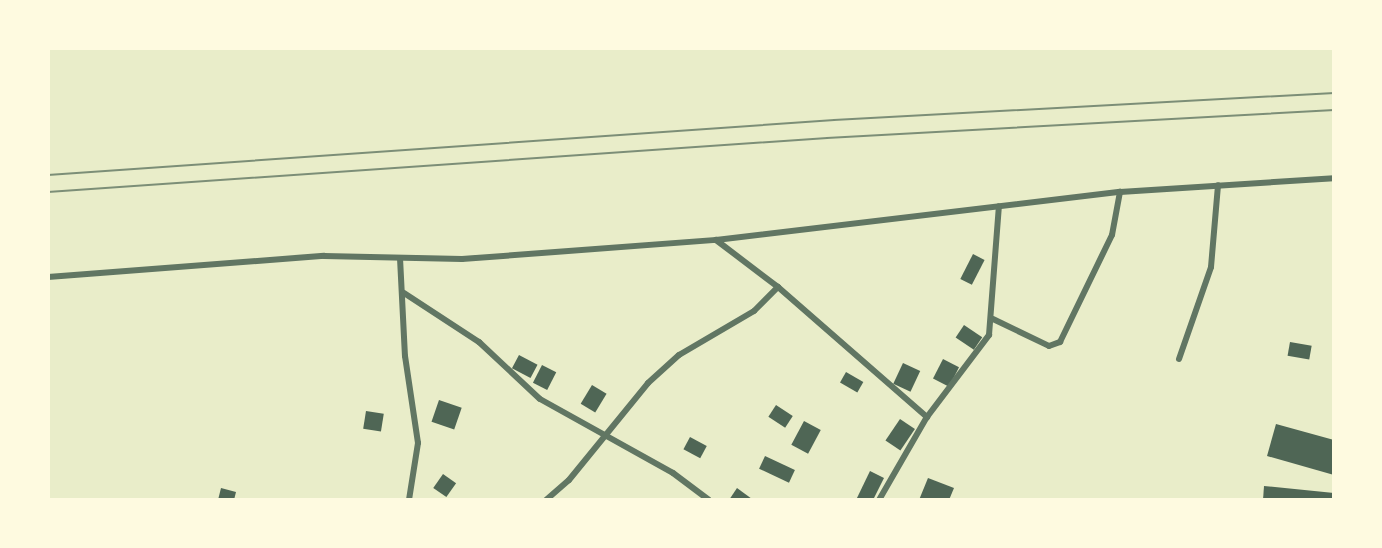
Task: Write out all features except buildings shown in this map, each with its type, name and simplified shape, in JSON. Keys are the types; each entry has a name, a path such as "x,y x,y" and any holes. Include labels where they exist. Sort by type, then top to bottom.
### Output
{"street":[{"path":"48,277 324,256 462,259 716,240 1120,192 1334,178"},
{"path":"1179,359 1210,267 1218,185"},
{"path":"993,319 1048,346 1060,342 1112,236 1120,192"},
{"path":"879,500 927,417 989,336 993,319 999,206"},
{"path":"716,240 777,287 927,417"},
{"path":"400,258 404,293 405,356 418,443 409,500"},
{"path":"546,500 569,480 648,383 679,355 754,311 777,287"},
{"path":"404,293 479,342 540,399 604,437 673,473 709,500"}],"tram line":[{"path":"48,175 834,120 1334,93"},
{"path":"48,192 827,138 1334,110"}]}
